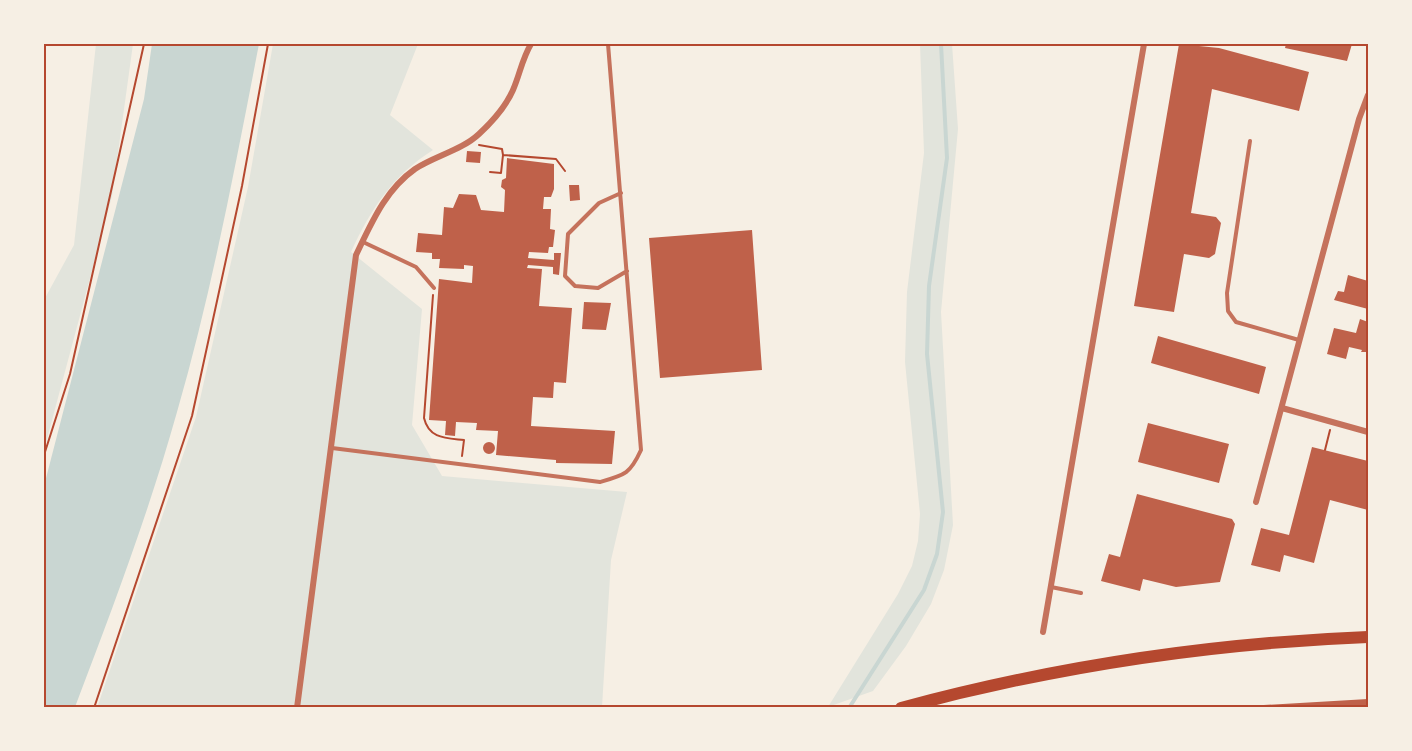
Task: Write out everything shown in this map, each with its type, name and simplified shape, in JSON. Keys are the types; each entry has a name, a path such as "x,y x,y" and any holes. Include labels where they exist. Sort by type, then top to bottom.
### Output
{"main road":[{"path":"901,708 982,686 1104,664 1313,639 1368,637"}],"street":[{"path":"297,708 356,255 374,216 396,187 414,170 478,135 498,115 513,91 521,62 531,44"},
{"path":"1043,632 1144,44"},
{"path":"1256,502 1359,119 1368,95"},
{"path":"1282,408 1368,432"}],"lane":[{"path":"332,448 600,482 622,476 633,469 641,450 608,44"},
{"path":"1250,141 1227,293 1228,311 1236,322 1299,340"},
{"path":"621,193 599,203 568,234 565,276 575,286 598,288 627,271"},
{"path":"362,242 416,267 434,288"},
{"path":"1051,587 1081,593"}],"path":[{"path":"44,455 70,374 144,44"},
{"path":"94,708 192,416 243,186 268,44"},
{"path":"465,143 502,149 501,173 489,172"},
{"path":"503,155 556,159 565,171"},
{"path":"434,288 424,418 426,425 437,436 464,440 461,465"},
{"path":"1325,450 1332,422"}],"shaded area":[{"path":"96,44 133,44 112,196 44,450 44,300 74,245"},
{"path":"152,44 259,44 201,321 154,487 75,707 44,707 44,486 144,99"},
{"path":"273,44 418,44 390,115 433,150 394,182 366,222 351,252 422,309 412,425 442,476 627,492 611,560 602,707 97,708 196,417 248,187"},
{"path":"920,44 952,44 958,129 941,312 953,525 944,570 931,604 906,646 873,691 828,707 898,594 912,566 918,541 920,514 905,362 907,292 924,153"}],"building":[{"path":"1179,44 1219,48 1309,72 1299,111 1212,89 1191,213 1216,217 1221,223 1215,254 1209,258 1184,254 1174,312 1134,306"},
{"path":"1286,44 1352,44 1347,61 1285,48"},
{"path":"467,151 481,152 480,163 466,162"},
{"path":"507,158 554,164 554,189 551,197 544,197 543,209 551,209 550,229 555,230 553,247 549,247 548,253 529,252 528,258 554,260 554,253 561,253 559,275 553,274 553,267 528,265 527,268 542,269 539,306 572,308 566,383 554,382 553,398 533,397 531,426 615,431 612,464 556,463 556,460 496,455 498,431 476,430 477,423 456,422 455,436 445,435 446,421 429,420 439,279 472,283 473,266 464,265 464,269 439,268 440,259 432,259 432,253 416,252 418,233 442,235 444,207 453,208 459,194 476,195 481,210 504,212 505,190 501,187 502,180 506,178"},
{"path":"569,185 579,185 580,200 570,201"},
{"path":"752,230 762,370 660,378 649,238"},
{"path":"1348,275 1368,281 1368,309 1334,300 1338,291 1344,292"},
{"path":"584,302 611,303 606,330 582,329"},
{"path":"1360,319 1368,322 1368,352 1349,347 1346,359 1327,354 1334,328 1356,333"},
{"path":"1158,336 1266,367 1259,394 1151,363"},
{"path":"1148,423 1229,444 1219,483 1138,462"},
{"path":"489,442 495,448 489,454 483,448"},
{"path":"1312,447 1368,461 1368,510 1330,500 1314,563 1284,555 1280,572 1251,565 1261,528 1289,535"},
{"path":"1137,494 1232,519 1235,524 1220,582 1176,587 1143,579 1140,591 1101,581 1109,554 1120,557"},
{"path":"1368,699 1368,708 1247,708 1247,706"}],"waterway":[{"path":"849,708 924,590 937,554 943,512 927,354 929,286 947,158 941,44"}]}
